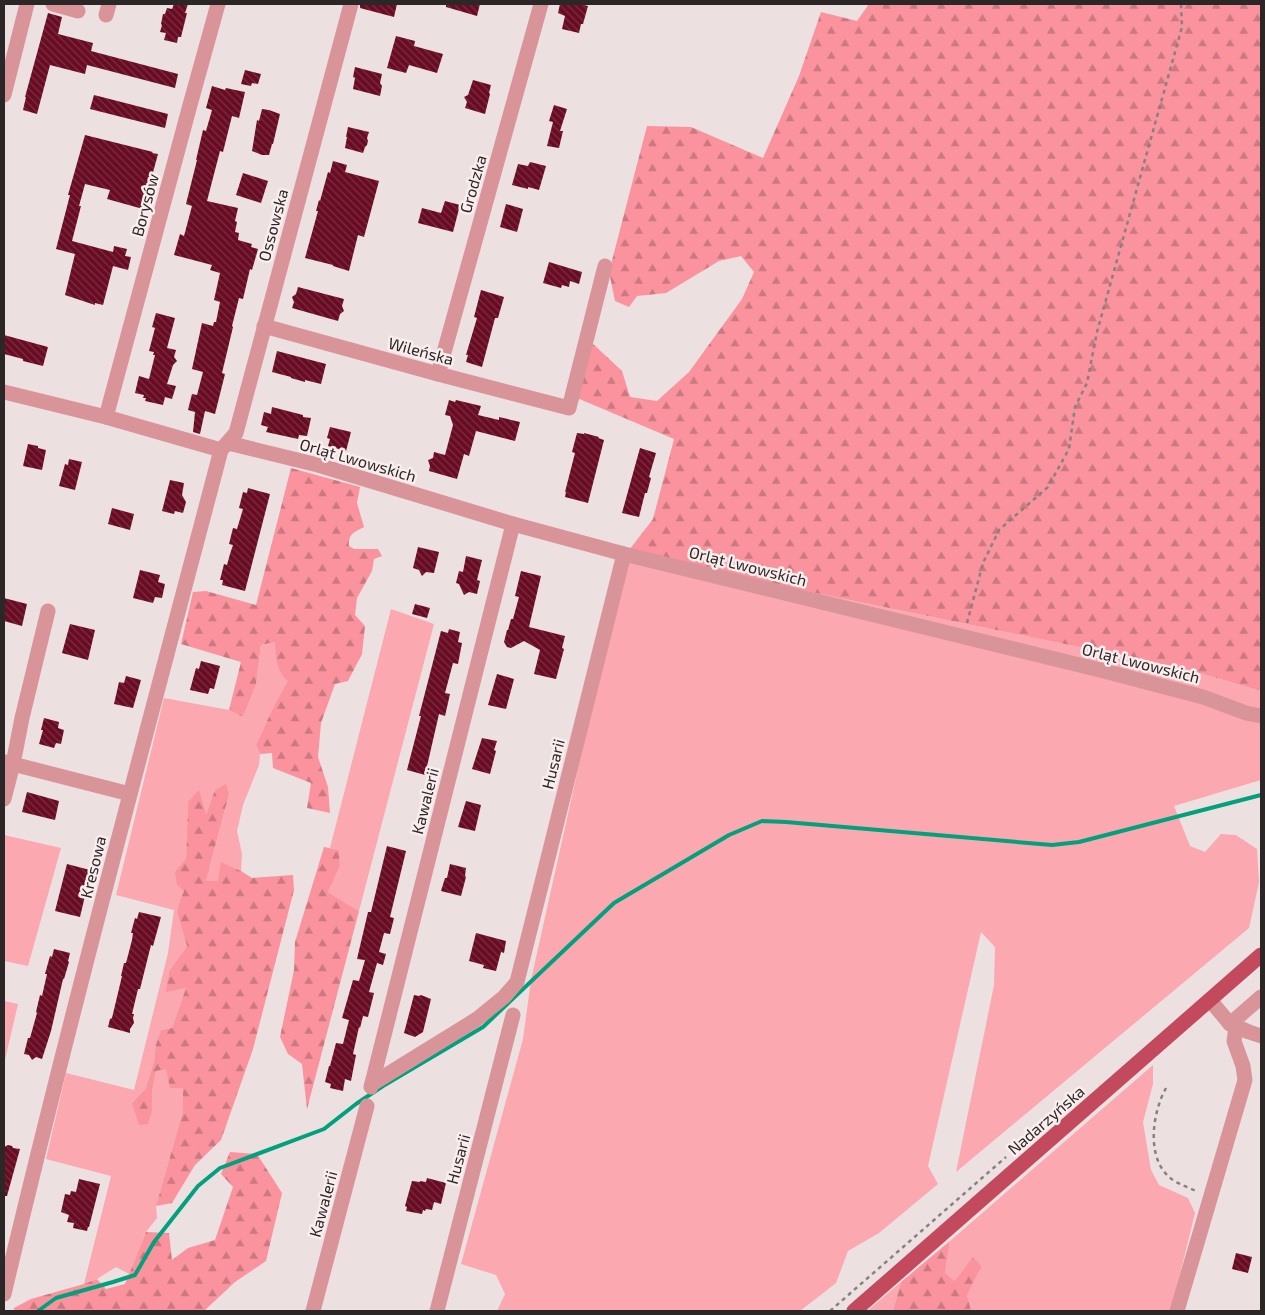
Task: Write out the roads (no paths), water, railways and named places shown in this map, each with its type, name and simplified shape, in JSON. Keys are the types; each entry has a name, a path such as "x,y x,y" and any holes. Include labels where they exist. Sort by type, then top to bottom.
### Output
{"main road":[{"name":"Nadarzyńska","path":"854,1311 1261,955"}],"street":[{"path":"4,95 27,4"},
{"path":"53,4 78,11"},
{"name":"Borysów","path":"106,417 218,4"},
{"name":"Ossowska","path":"224,447 236,432 350,4"},
{"name":"Grodzka","path":"438,374 541,4"},
{"name":"Wileńska","path":"264,326 569,408 606,266"},
{"name":"Orląt Lwowskich","path":"4,392 224,447 318,465 512,524 624,554 1203,696 1246,713 1261,716"},
{"name":"Kresowa","path":"4,1294 51,1098 130,794 224,447"},
{"name":"Kawalerii","path":"512,524 371,1086 477,1020 504,997 517,982"},
{"name":"Husarii","path":"517,982 624,554"},
{"path":"4,800 8,763 22,718 48,611"},
{"path":"8,763 130,794"},
{"path":"1177,1311 1245,1080 1244,1066 1234,1041 1233,1025 1261,997"},
{"path":"1210,1000 1233,1025 1261,1036"},
{"name":"Husarii","path":"437,1311 514,1015"},
{"name":"Kawalerii","path":"314,1311 367,1106"}],"waterway":[{"path":"38,1311 56,1298 135,1275 154,1242 198,1186 220,1168 324,1129 383,1086 483,1027 614,903 729,835 762,821 1052,845 1079,842 1261,795"}]}
